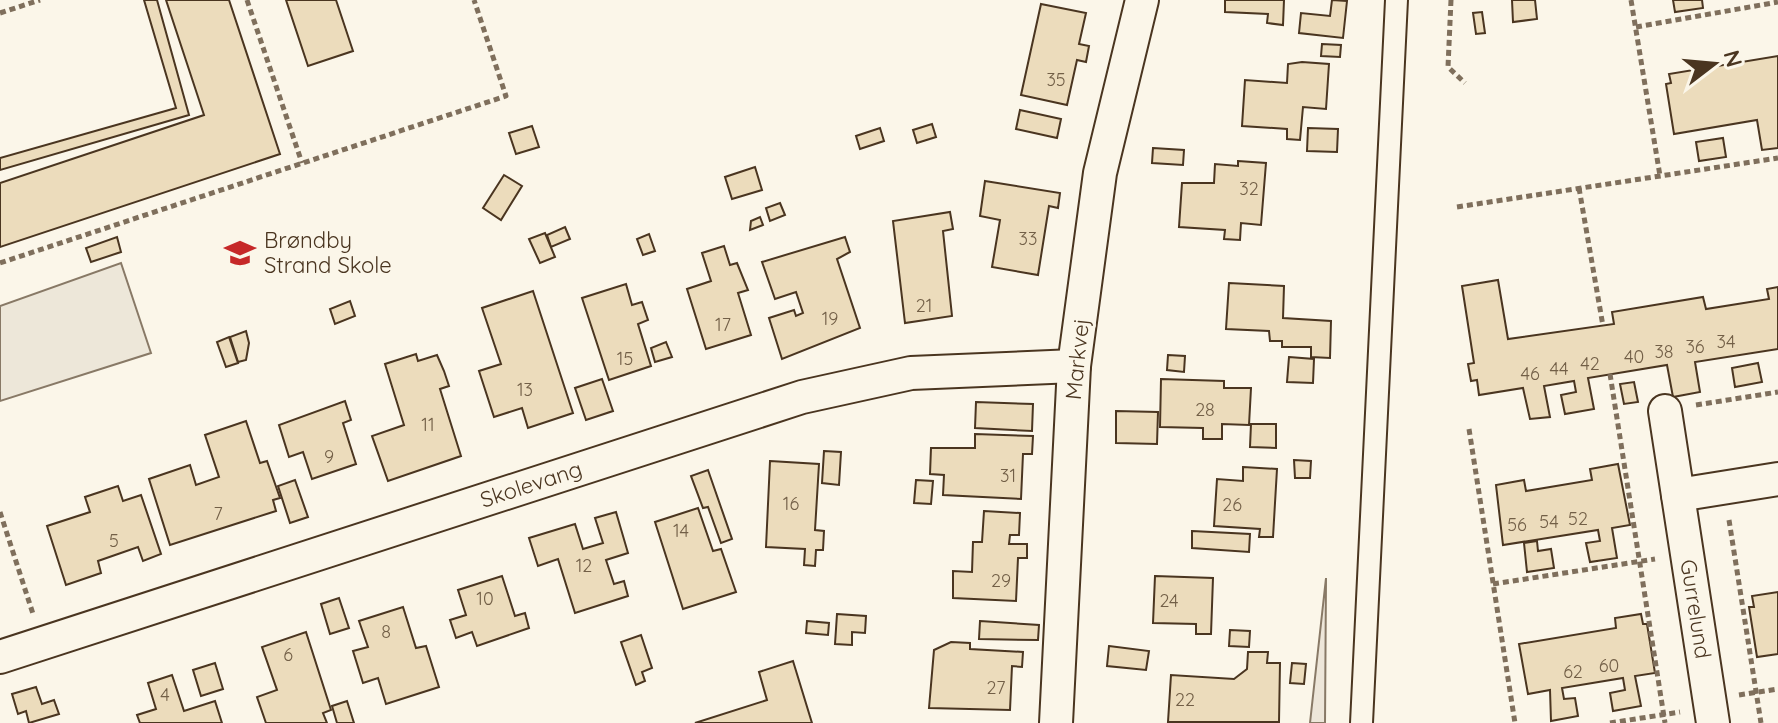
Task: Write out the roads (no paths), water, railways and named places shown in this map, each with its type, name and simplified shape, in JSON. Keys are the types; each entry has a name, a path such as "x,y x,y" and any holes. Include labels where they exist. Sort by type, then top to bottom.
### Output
{"street":[{"name":"Markvej","path":"1056,723 1074,366 1100,173 1142,0"},
{"name":"Skolevang","path":"0,657 802,397 911,373 1074,366"},
{"name":"Gurrelund","path":"1665,411 1712,715"},
{"path":"1678,495 1778,479"}],"tram line":[{"path":"1350,723 1385,0"},
{"path":"1373,723 1408,0"}],"place":[{"name":"Brøndby Strand Skole","path":"240,253"}]}
